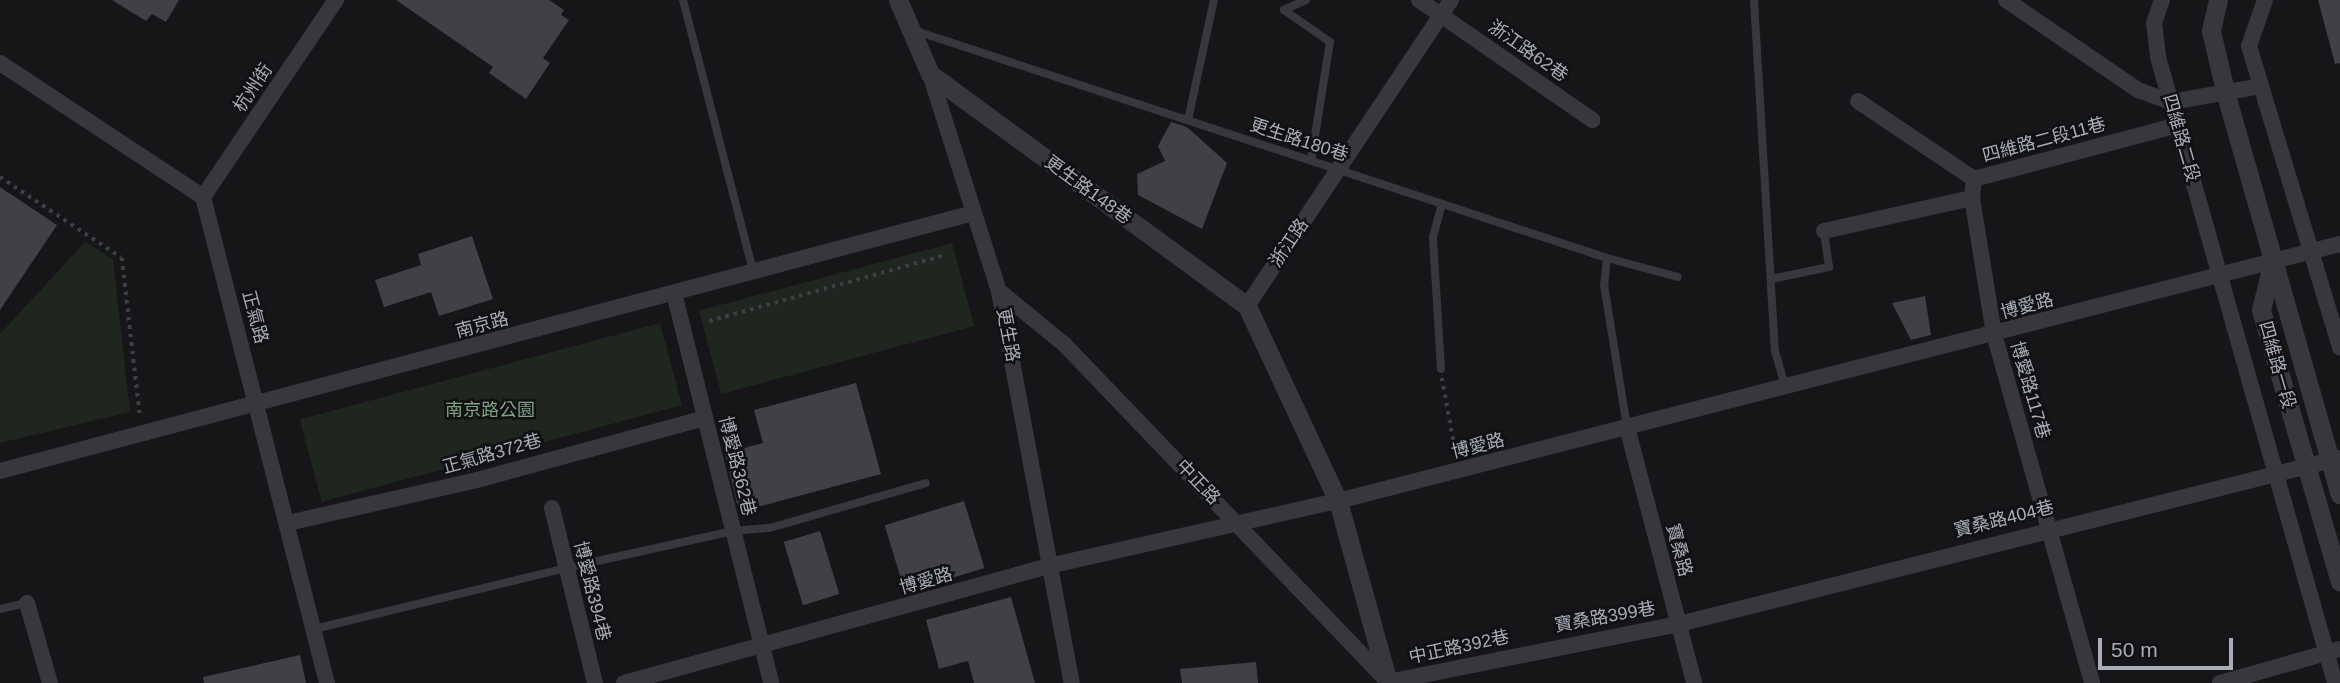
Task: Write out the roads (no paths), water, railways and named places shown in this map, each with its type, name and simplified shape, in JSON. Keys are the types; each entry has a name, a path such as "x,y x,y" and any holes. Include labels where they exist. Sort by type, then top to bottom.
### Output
{"street":[{"name":"杭州街","path":"203,197 336,0"},
{"name":"更生路","path":"898,0 930,74 999,291 1053,565 1072,683"},
{"name":"浙江路62巷","path":"1419,0 1592,120"},
{"name":"浙江路","path":"1247,306 1451,0"},
{"path":"2006,0 2138,90 2171,102 2226,95 2261,86"},
{"name":"四維路二段","path":"2162,0 2154,23 2171,102 2219,275"},
{"path":"2218,0 2211,32 2273,260"},
{"path":"2265,0 2249,46 2340,348"},
{"path":"0,63 203,197"},
{"name":"更生路148巷","path":"930,74 1247,306"},
{"name":"四維路二段11巷","path":"1858,102 1973,179 2178,125"},
{"name":"博愛路117巷","path":"1973,179 1972,198 1994,334 2092,683"},
{"name":"正氣路","path":"203,197 258,404 327,683"},
{"path":"1824,231 1972,198"},
{"name":"南京路","path":"0,471 973,213"},
{"name":"博愛路","path":"624,683 762,648 1053,565 1338,501 2340,244"},
{"name":"四維路一段","path":"2273,260 2335,459 2340,494"},
{"name":"四維路一段","path":"2273,260 2261,310 2340,582"},
{"name":"四維路一段","path":"2219,275 2334,651 2335,683"},
{"name":"中正路","path":"999,291 1064,344 1388,682"},
{"name":"博愛路362巷","path":"674,293 771,683"},
{"path":"1247,306 1338,501 1388,682"},
{"name":"正氣路372巷","path":"288,523 477,480 705,418"},
{"name":"寶桑路","path":"1627,427 1694,683"},
{"name":"寶桑路404巷","path":"1679,624 2049,527 2335,459"},
{"name":"博愛路394巷","path":"552,508 595,683"},
{"path":"27,603 50,683"},
{"name":"寶桑路399巷","path":"1538,649 1679,624"},
{"name":"中正路392巷","path":"1388,682 1538,649"},
{"path":"2220,683 2334,651"}],"lane":[{"path":"683,0 753,271"},
{"path":"1188,120 1214,0"},
{"path":"1306,0 1284,10 1331,42 1311,160"},
{"path":"1754,0 1775,351 1785,387"},
{"name":"更生路180巷","path":"910,29 1607,258 1678,277"},
{"path":"1441,369 1433,237 1442,204"},
{"path":"1771,279 1829,267 1824,231"},
{"path":"1607,258 1604,285 1627,427"},
{"path":"314,629 733,531 770,528 926,483"},
{"path":"0,610 27,603"}],"park label":[{"name":"南京路公園","path":"490,410"}]}
